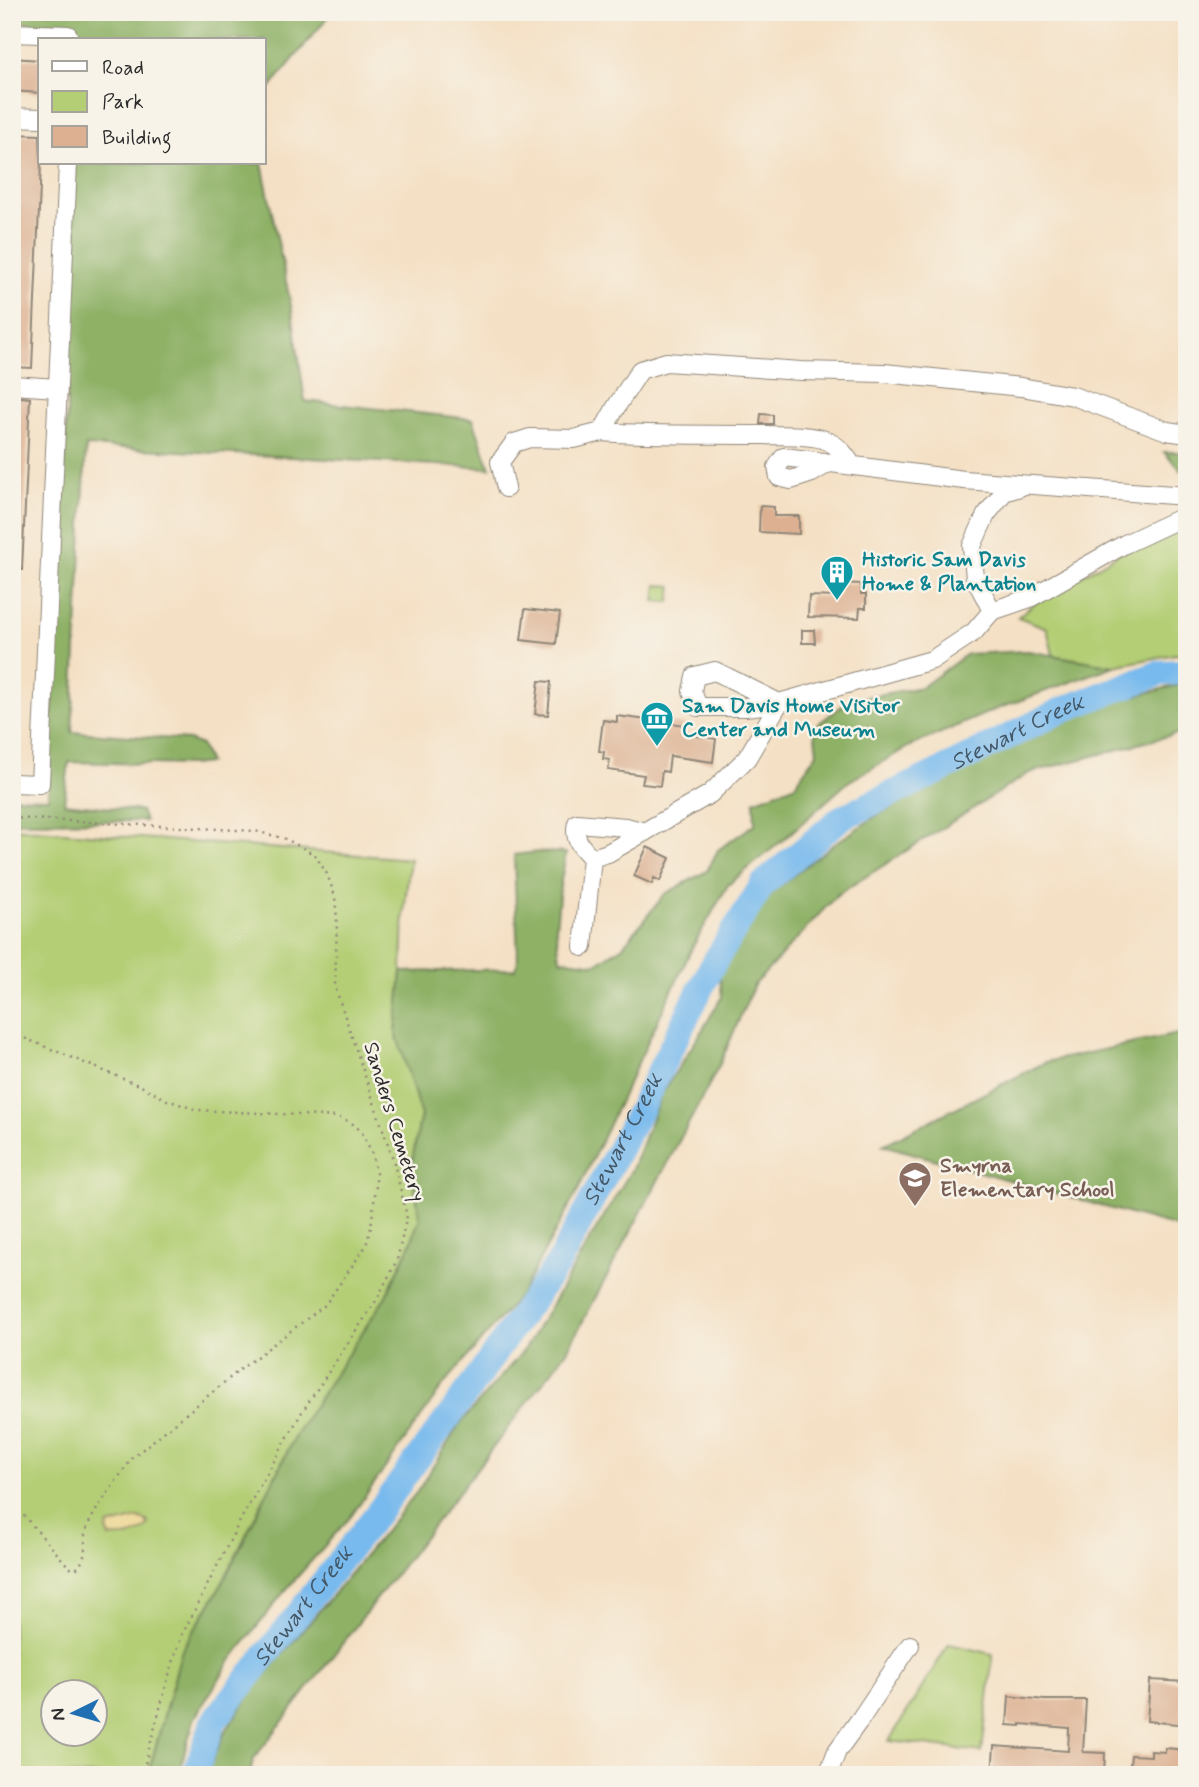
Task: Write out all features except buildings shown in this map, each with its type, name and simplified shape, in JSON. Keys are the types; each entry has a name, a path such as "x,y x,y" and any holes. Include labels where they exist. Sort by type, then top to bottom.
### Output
{"street":[{"path":"12,33 68,35"},
{"path":"12,117 38,118"},
{"path":"12,783 40,784 68,164"},
{"path":"602,432 640,370 666,362 801,371 884,373 1021,387 1073,396 1167,431 1187,434"},
{"path":"12,385 58,388"},
{"path":"506,488 500,461 514,443 530,438 574,439 602,432 801,437 824,440 841,450 852,466"},
{"path":"784,457 964,480 1187,496"},
{"path":"992,611 975,578 972,546 986,515 1004,492 1027,485"},
{"path":"592,858 608,853 710,794 747,758 779,703 932,660 974,632 992,611 1030,598 1125,544 1187,514"},
{"path":"592,858 582,848 575,833 578,823 626,827 645,832"},
{"path":"583,947 592,858"},
{"path":"828,1775 837,1751 911,1645"}],"path":[{"name":"Sanders Cemetery","path":"12,818 255,831 286,839 315,855 327,874 335,896 335,987 393,1158 407,1216 397,1259 376,1301 302,1412 242,1519 182,1635 142,1775"},
{"path":"12,1033 143,1087 167,1100 197,1110 329,1116 348,1121 362,1133 367,1142 376,1172 371,1227 366,1246 325,1305 132,1458 90,1521 85,1532 85,1552 76,1569 68,1566 12,1502"},
{"path":"12,1763 24,1775"}],"green space":[{"path":"12,12 332,12 266,93 266,38 74,38 75,25 12,22"},
{"path":"71,164 262,164 292,311 305,401 473,419 490,468 86,446 72,732 189,740 201,745 209,763 191,765 69,762 64,803 141,811 145,821 12,822 12,797 48,798 67,409"},
{"path":"1164,452 1187,452 1187,476"},
{"path":"1187,521 1187,655 1175,654 1114,666 1053,655 1047,628 1018,617 1032,605 1137,543"},
{"path":"657,585 672,586 670,602 655,601"},
{"path":"1028,651 1114,666 994,710 908,747 848,782 728,885 693,946 577,1192 521,1294 445,1383 352,1515 284,1592 229,1663 194,1719 178,1775 148,1775 182,1650 221,1586 296,1434 386,1296 410,1246 420,1217 411,1166 421,1115 396,1033 402,972 515,969 518,962 514,855 538,852 566,853 556,928 560,959 596,964 623,946 665,894 707,871 718,850 755,824 754,801 794,786 817,753 814,727 850,700 922,687 967,654"},
{"path":"1187,683 1187,731 1029,773 837,895 754,985 719,1066 567,1351 253,1760 250,1775 206,1775 225,1732 255,1687 417,1492 459,1425 525,1349 632,1169 661,1095 722,997 719,968 732,955 764,898 834,844 879,814 977,764 1052,721 1121,699"},
{"path":"12,828 410,859 396,1033 421,1115 411,1166 420,1217 410,1246 386,1296 296,1434 221,1586 182,1650 148,1775 12,1775"},
{"path":"1187,1032 1187,1230 883,1145 1046,1062"},
{"path":"949,1644 993,1654 982,1752 889,1741"}],"sand":[{"path":"138,1518 147,1521 148,1525 141,1532 126,1537 110,1537 108,1526"}],"waterway":[{"name":"Stewart Creek","path":"194,1775 214,1721 376,1515 559,1262 641,1108 712,966 763,884 841,818 1062,710 1160,673 1187,672"}],"place":[{"name":"Historic Sam Davis Home & Plantation","path":"837,602"},
{"name":"Sam Davis Home Visitor Center and Museum","path":"657,748"},
{"name":"Smyrna Elementary School","path":"915,1208"}]}
